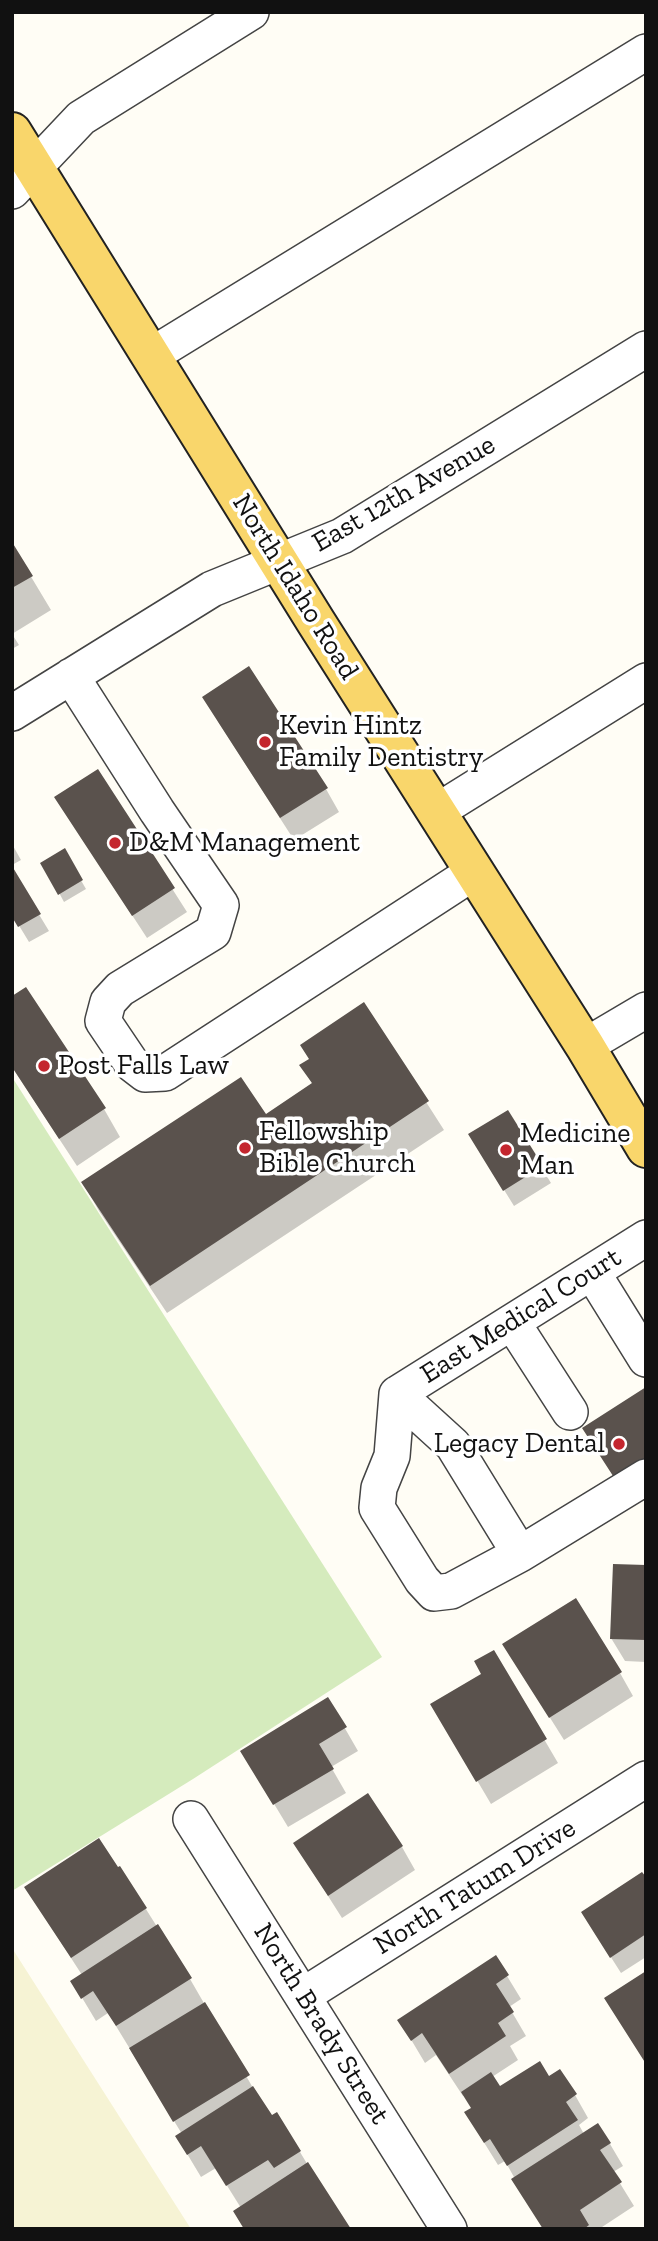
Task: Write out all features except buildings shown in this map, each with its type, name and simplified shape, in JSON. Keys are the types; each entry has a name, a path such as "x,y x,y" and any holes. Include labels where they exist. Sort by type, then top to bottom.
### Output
{"main road":[{"name":"North Idaho Road","path":"12,132 23,179 152,355 279,562 585,1046 646,1148"}],"street":[{"path":"23,179 81,118 251,12"},
{"path":"152,355 646,52"},
{"name":"East 12th Avenue","path":"12,713 212,589 342,536 646,349"},
{"path":"71,677 221,905 213,932 120,989 108,1002 103,1021 132,1064 145,1074 165,1073 474,872"},
{"path":"436,812 646,681"},
{"path":"585,1046 646,1010"},
{"name":"East Medical Court","path":"397,1394 646,1238"},
{"path":"592,1272 646,1359"},
{"path":"512,1322 569,1412"},
{"path":"397,1394 393,1456 379,1488 376,1508 422,1580 434,1593 451,1591 520,1554 646,1477"},
{"path":"397,1394 453,1445 520,1554"},
{"name":"North Tatum Drive","path":"304,1996 646,1779"},
{"name":"North Brady Street","path":"191,1819 449,2229"}],"shaded area":[{"path":"12,1948 191,2229 12,2229"}],"green space":[{"path":"12,1077 382,1657 12,1891"}],"place":[{"name":"Kevin Hintz Family Dentistry","path":"265,742"},
{"name":"D&M Management","path":"115,843"},
{"name":"Post Falls Law","path":"44,1066"},
{"name":"Fellowship Bible Church","path":"245,1148"},
{"name":"Medicine Man","path":"506,1150"},
{"name":"Legacy Dental","path":"619,1444"}]}
